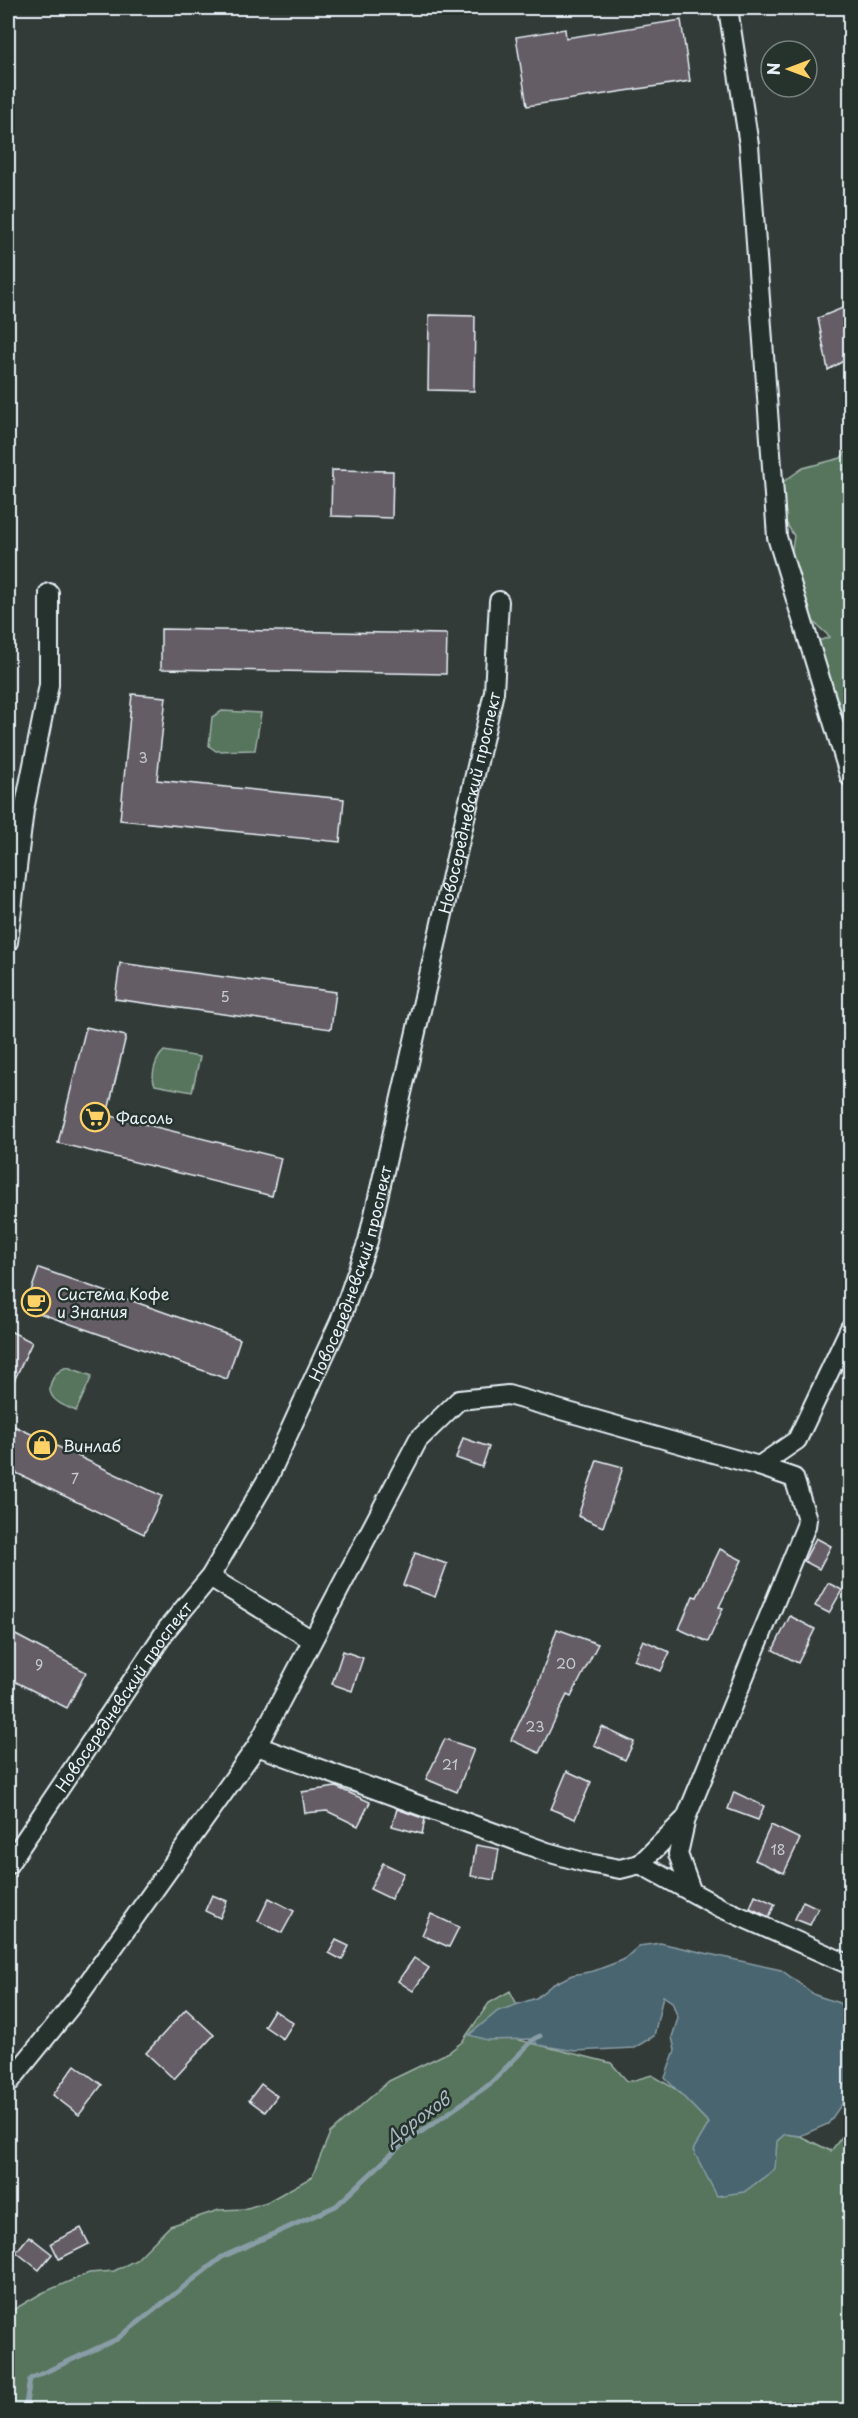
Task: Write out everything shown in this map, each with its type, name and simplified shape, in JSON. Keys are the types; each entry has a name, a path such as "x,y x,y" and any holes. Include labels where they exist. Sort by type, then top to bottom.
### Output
{"street":[{"path":"728,8 749,146 777,537 850,777"},
{"path":"8,942 24,810 49,685 49,593"},
{"name":"Новосередневский проспект","path":"8,1865 167,1629 210,1577 279,1459 340,1322 362,1260 494,692 499,601"},
{"path":"759,1466 797,1440 850,1328"},
{"path":"8,2084 75,2001 257,1746 418,1440 459,1400 508,1395 794,1478 807,1519 686,1818 678,1854 691,1890"},
{"path":"210,1577 312,1640"},
{"path":"257,1746 547,1852 620,1869 640,1864 686,1818"},
{"path":"640,1864 719,1906 850,1965"}],"green space":[{"path":"850,446 850,738 818,641 830,637 807,616 791,591 798,573 791,555 794,536 785,521 780,484 803,468 841,458"},
{"path":"222,711 261,713 255,750 216,751 209,746 212,717"},
{"path":"164,1051 200,1057 192,1092 155,1085 153,1076 155,1067"},
{"path":"67,1367 92,1376 76,1411 58,1402 53,1398 51,1392 51,1382 54,1377"},
{"path":"510,1991 522,2014 519,2040 611,2063 628,2082 652,2075 677,2090 709,2123 777,2141 785,2134 800,2136 831,2151 850,2126 850,2410 8,2410 8,2313 42,2293 89,2273 114,2271 136,2260 170,2226 219,2210 244,2209 267,2202 312,2177 330,2133 389,2081 449,2052 462,2042 489,2003"}],"water":[{"path":"660,1943 781,1970 815,1995 839,2003 850,2015 850,2092 828,2124 800,2136 785,2134 777,2141 775,2169 744,2192 717,2196 693,2150 709,2123 665,2078 675,2050 672,2037 678,2018 672,2002 663,1996 654,2036 634,2048 575,2051 538,2045 533,2039 487,2040 469,2035 498,2011 536,1998 552,1985 572,1975 594,1971 623,1960 639,1946"}],"building":[{"path":"681,20 690,81 527,106 516,37 565,29 566,38"},
{"path":"850,305 850,357 828,370 818,318"},
{"path":"429,315 475,316 474,391 428,390"},
{"path":"332,470 393,471 392,518 331,516"},
{"path":"161,629 447,634 446,674 161,669"},
{"path":"132,694 166,697 157,780 344,799 340,842 120,820"},
{"path":"120,963 336,992 331,1029 115,999"},
{"path":"86,1027 126,1036 107,1115 281,1158 272,1196 58,1143"},
{"path":"39,1268 240,1339 227,1379 25,1308"},
{"path":"8,1330 32,1342 8,1394"},
{"path":"8,1423 162,1496 144,1534 8,1469"},
{"path":"463,1438 489,1447 482,1467 456,1458"},
{"path":"597,1460 623,1467 603,1527 578,1516"},
{"path":"816,1538 831,1546 819,1569 804,1561"},
{"path":"720,1549 742,1560 719,1607 723,1608 708,1642 679,1629 693,1596 697,1597"},
{"path":"415,1553 447,1564 435,1597 403,1585"},
{"path":"828,1583 842,1590 829,1613 815,1606"},
{"path":"790,1616 815,1629 798,1663 773,1650"},
{"path":"557,1629 598,1644 571,1697 567,1695 539,1753 511,1740 538,1684"},
{"path":"8,1631 86,1672 67,1708 8,1678"},
{"path":"643,1640 670,1652 661,1671 634,1660"},
{"path":"343,1651 363,1658 352,1691 332,1684"},
{"path":"602,1727 634,1742 625,1760 594,1745"},
{"path":"445,1739 474,1749 457,1792 426,1779"},
{"path":"567,1771 591,1782 575,1819 551,1809"},
{"path":"336,1787 370,1802 358,1826 327,1811 305,1813 302,1792"},
{"path":"734,1792 764,1806 758,1820 728,1809"},
{"path":"397,1809 425,1819 422,1834 392,1826"},
{"path":"771,1825 800,1839 784,1873 755,1860"},
{"path":"476,1845 499,1849 494,1880 471,1876"},
{"path":"383,1863 404,1873 391,1899 370,1889"},
{"path":"212,1895 227,1901 220,1918 205,1911"},
{"path":"755,1895 775,1904 769,1917 750,1908"},
{"path":"269,1898 294,1911 282,1933 258,1921"},
{"path":"803,1901 818,1908 810,1925 795,1919"},
{"path":"431,1914 459,1927 449,1947 422,1935"},
{"path":"336,1940 349,1946 342,1960 329,1953"},
{"path":"414,1958 429,1968 413,1991 398,1981"},
{"path":"186,2009 214,2035 174,2079 146,2053"},
{"path":"274,2010 293,2023 283,2039 264,2026"},
{"path":"75,2065 102,2085 79,2115 53,2095"},
{"path":"261,2084 277,2096 265,2112 249,2100"},
{"path":"81,2228 89,2244 59,2259 51,2243"},
{"path":"29,2236 52,2254 39,2270 16,2252"}],"waterway":[{"name":"Дорохов","path":"25,2410 30,2379 117,2339 222,2257 336,2206 398,2148 490,2084 534,2039 540,2036"}],"place":[{"name":"Фасоль","path":"95,1117"},
{"name":"Система Кофе и Знания","path":"36,1302"},
{"name":"Винлаб","path":"42,1445"}]}
